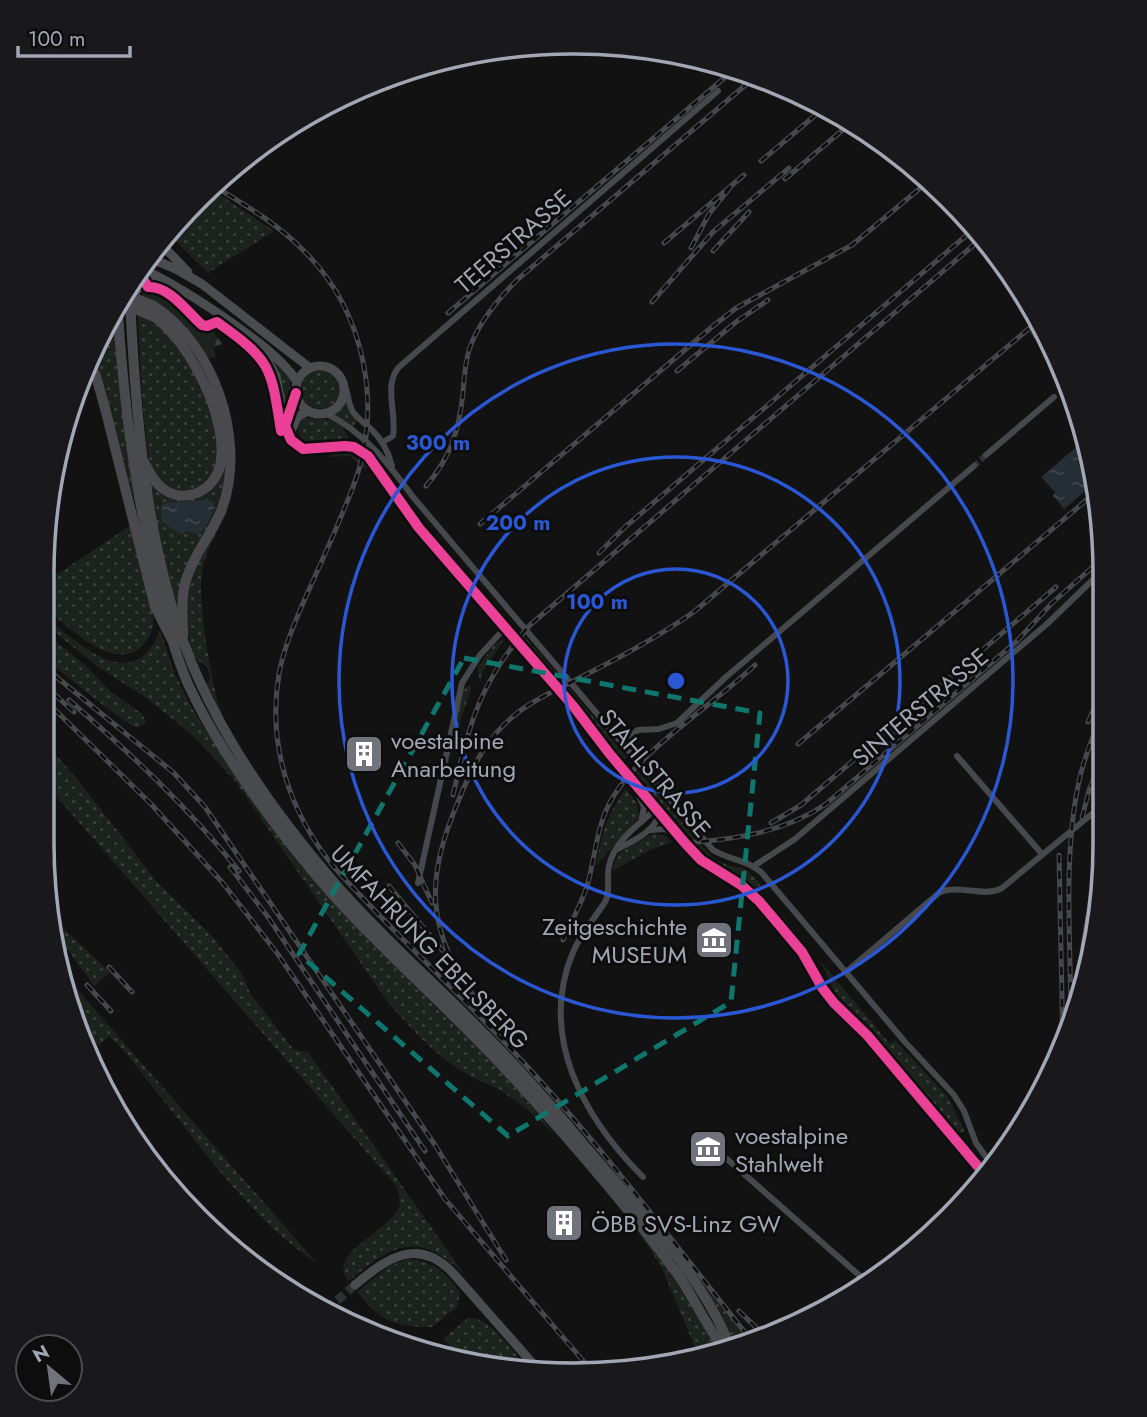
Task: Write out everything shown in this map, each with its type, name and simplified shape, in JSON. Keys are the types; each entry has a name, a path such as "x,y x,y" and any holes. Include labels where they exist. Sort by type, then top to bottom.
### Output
{"highway":[{"path":"133,300 154,306 183,330 203,359 219,394 228,434 230,475 227,493 217,520 190,570 184,587 178,639"},
{"path":"132,301 169,328 185,348 204,383 216,418 221,459 212,483 197,493 188,495 164,489 143,460"},
{"path":"95,374 155,607 178,639"}],"main road":[{"name":"UMFAHRUNG EBELSBERG","path":"129,306 143,460 161,563 175,615 188,684 211,727 251,789 301,857 360,925 477,1040 544,1111 680,1277 719,1341"},
{"name":"UMFAHRUNG EBELSBERG","path":"119,324 125,401 136,479 153,564 178,639 219,721 258,783 301,842 366,918 501,1051 560,1116 687,1271 727,1339"}],"street":[{"name":"TEERSTRASSE","path":"383,442 393,436 394,414 390,388 395,371 718,91"},
{"path":"167,251 191,276 310,368"},
{"path":"159,262 191,276"},
{"path":"151,273 192,297 269,352 288,367 297,382"},
{"path":"142,285 158,277"},
{"path":"192,297 202,284"},
{"path":"258,344 276,376 289,436"},
{"path":"269,352 287,352"},
{"path":"285,426 297,382 302,374 310,368 327,366 333,369 348,388 355,414 383,442 393,470"},
{"path":"326,413 339,405 342,399 342,380"},
{"path":"296,393 308,411"},
{"path":"986,455 1054,397"},
{"path":"289,436 297,416 308,411 326,413 347,425 393,470 713,850 727,858 754,866 954,1095 964,1111 976,1143 987,1158"},
{"name":"STAHLSTRASSE","path":"289,436 303,449 345,446 354,447 368,456 413,520 574,707 680,837 701,860 741,885 759,901 802,952 834,1003 867,1035 979,1168"},
{"path":"621,741 638,730 669,727 677,723 726,677 974,466"},
{"name":"SINTERSTRASSE","path":"754,866 806,830 1048,623 1093,580"},
{"path":"418,883 461,683 480,654 506,627"},
{"path":"957,756 1042,854"},
{"path":"632,781 644,807 640,822"},
{"path":"643,1177 607,1136 576,1085 565,1056 560,1030 561,990 566,970 583,932 607,899 608,869 616,850 640,822 658,811"},
{"path":"646,832 658,820 658,811"},
{"path":"846,971 940,892 949,889 996,891 1093,813"},
{"path":"616,850 657,828 680,837"},
{"path":"727,1159 860,1276"},
{"path":"355,1285 383,1262 401,1254 419,1254 439,1261 453,1273 529,1361"}],"highlighted area":[{"path":"464,658 760,713 731,1002 508,1136 299,954"}],"green space":[{"path":"219,194 274,231 208,273 175,240"},
{"path":"152,289 168,297 196,323 210,327 222,344 214,348 216,357 208,359 172,313 142,296 143,292"},
{"path":"138,315 169,334 177,343 193,368 207,401 216,435 216,464 211,476 195,489 175,489 157,476 151,465 144,414"},
{"path":"115,331 140,521 109,408 95,372"},
{"path":"268,355 290,376 291,397 285,414"},
{"path":"194,357 208,374 227,463 216,513 194,552 181,625 168,579 147,474 156,487 200,495 224,458","holes":["166,503 214,506 204,529 195,534 186,531 182,535 163,522"]},
{"path":"320,371 333,377 339,390 333,403 320,409 307,403 301,390 307,377"},
{"path":"345,399 349,412 357,422 352,427 333,413"},
{"path":"306,418 333,421 342,428 350,441 311,444 302,441 296,426 298,421"},
{"path":"340,451 355,453 372,470 361,466 350,456 328,457"},
{"path":"225,510 228,511 206,556 201,585 207,648 225,723 206,685 210,680 208,668 193,654 186,620 189,586 194,571"},
{"path":"131,525 153,617 149,637 141,647 129,653 117,654 90,643 54,615 54,577"},
{"path":"54,624 88,650 120,663 135,661 149,650 160,630 175,674 193,710 245,790 372,944 503,1073 556,1135 509,1096 445,1059 415,1031 387,1001 235,781 180,725 145,697 101,669 54,632"},
{"path":"524,636 563,681 559,685 520,639"},
{"path":"505,639 483,671 480,684 478,667 495,644"},
{"path":"54,640 86,666 110,691 142,714 146,722 137,728 54,667"},
{"path":"470,684 471,690 456,733 439,801 463,691"},
{"path":"568,687 627,757 624,760 564,690"},
{"path":"54,753 157,882 212,936 242,974 250,993 294,1050 308,1052 464,1274 433,1251 406,1247 379,1258 349,1281 343,1271 345,1262 352,1252 394,1216 400,1202 396,1186 54,794"},
{"path":"639,771 696,839 693,840 636,774"},
{"path":"626,789 637,803 639,817 596,866 606,826"},
{"path":"655,832 672,842 648,851 612,871 618,854"},
{"path":"700,844 715,860 744,868 761,884 757,888 795,931 793,933 757,891 723,869 697,845"},
{"path":"61,927 110,972 94,986 64,944"},
{"path":"821,962 890,1044 895,1040 947,1096 965,1131 957,1134 868,1029 839,1002"},
{"path":"74,986 317,1263 293,1246 250,1205 210,1160 116,1042 109,1036 99,1046 93,1039"},
{"path":"636,1228 680,1288 714,1343 695,1348 661,1266"},
{"path":"408,1259 425,1262 439,1269 460,1294 457,1307 432,1327 408,1326 381,1316 357,1292 389,1266"},
{"path":"688,1263 743,1334 732,1337"},
{"path":"468,1318 477,1319 494,1330 520,1360 452,1348 444,1338"}],"water":[{"path":"1077,447 1086,491 1064,509 1053,496 1055,492 1041,477"},
{"path":"208,500 214,502 213,511 199,535 186,531 182,535 162,522 161,506 166,503"}],"tunnel":[{"path":"974,466 986,455"},
{"path":"334,1303 355,1285"}],"railway":[{"path":"448,313 725,77"},
{"path":"426,486 448,454 459,419 469,350 483,321 496,303 518,279 746,84"},
{"path":"761,161 816,115"},
{"path":"785,179 843,130"},
{"path":"652,302 713,232 789,168"},
{"path":"664,243 744,175"},
{"path":"691,248 709,214 733,184"},
{"path":"480,524 736,308 852,245 921,188"},
{"path":"222,191 283,232 325,275 342,302 354,331 363,362 367,393 367,425 353,487 295,623 279,674 276,726 285,776 294,800 318,846 334,867 552,1094 639,1198 745,1333"},
{"path":"713,251 749,212"},
{"path":"599,553 625,527 967,235"},
{"path":"453,795 479,704 499,665 530,625 975,244"},
{"path":"677,371 736,322 768,300"},
{"path":"480,1005 449,953 440,928 436,880 448,827 476,762 489,741 516,714 532,703 642,645 695,611 1030,327"},
{"path":"798,744 1087,500"},
{"path":"685,843 758,833 793,822 826,804 1017,641 1052,603 1093,567"},
{"path":"771,823 801,805 1056,587"},
{"path":"563,940 587,886 605,814 622,785 656,748 755,665"},
{"path":"54,675 174,773 205,807 435,1145 506,1260"},
{"path":"54,694 74,712"},
{"path":"69,700 158,781 239,871"},
{"path":"54,709 151,804 222,882 277,953 445,1199 585,1363"},
{"path":"1088,722 1093,711"},
{"path":"1070,992 1069,873 1073,814 1093,736"},
{"path":"1082,818 1093,781"},
{"path":"398,843 415,865 432,903"},
{"path":"1059,855 1062,1017"},
{"path":"230,867 268,917 425,1151"},
{"path":"389,886 443,951"},
{"path":"109,967 132,992"},
{"path":"87,985 111,1011"},
{"path":"739,1311 757,1329"}],"cycle path":[{"path":"144,282 148,287 171,295 202,325 217,322 249,346 266,367 271,379 281,431"},
{"path":"296,393 285,426 291,440 303,449 345,446 354,447 368,456 419,528 574,707 685,843 701,860 741,885 759,901 802,952 834,1003 867,1035 979,1168"}],"place":[{"name":"voestalpine Anarbeitung","path":"364,754"},
{"name":"Zeitgeschichte MUSEUM","path":"714,940"},
{"name":"voestalpine Stahlwelt","path":"708,1149"},
{"name":"ÖBB SVS-Linz GW","path":"564,1223"}]}
